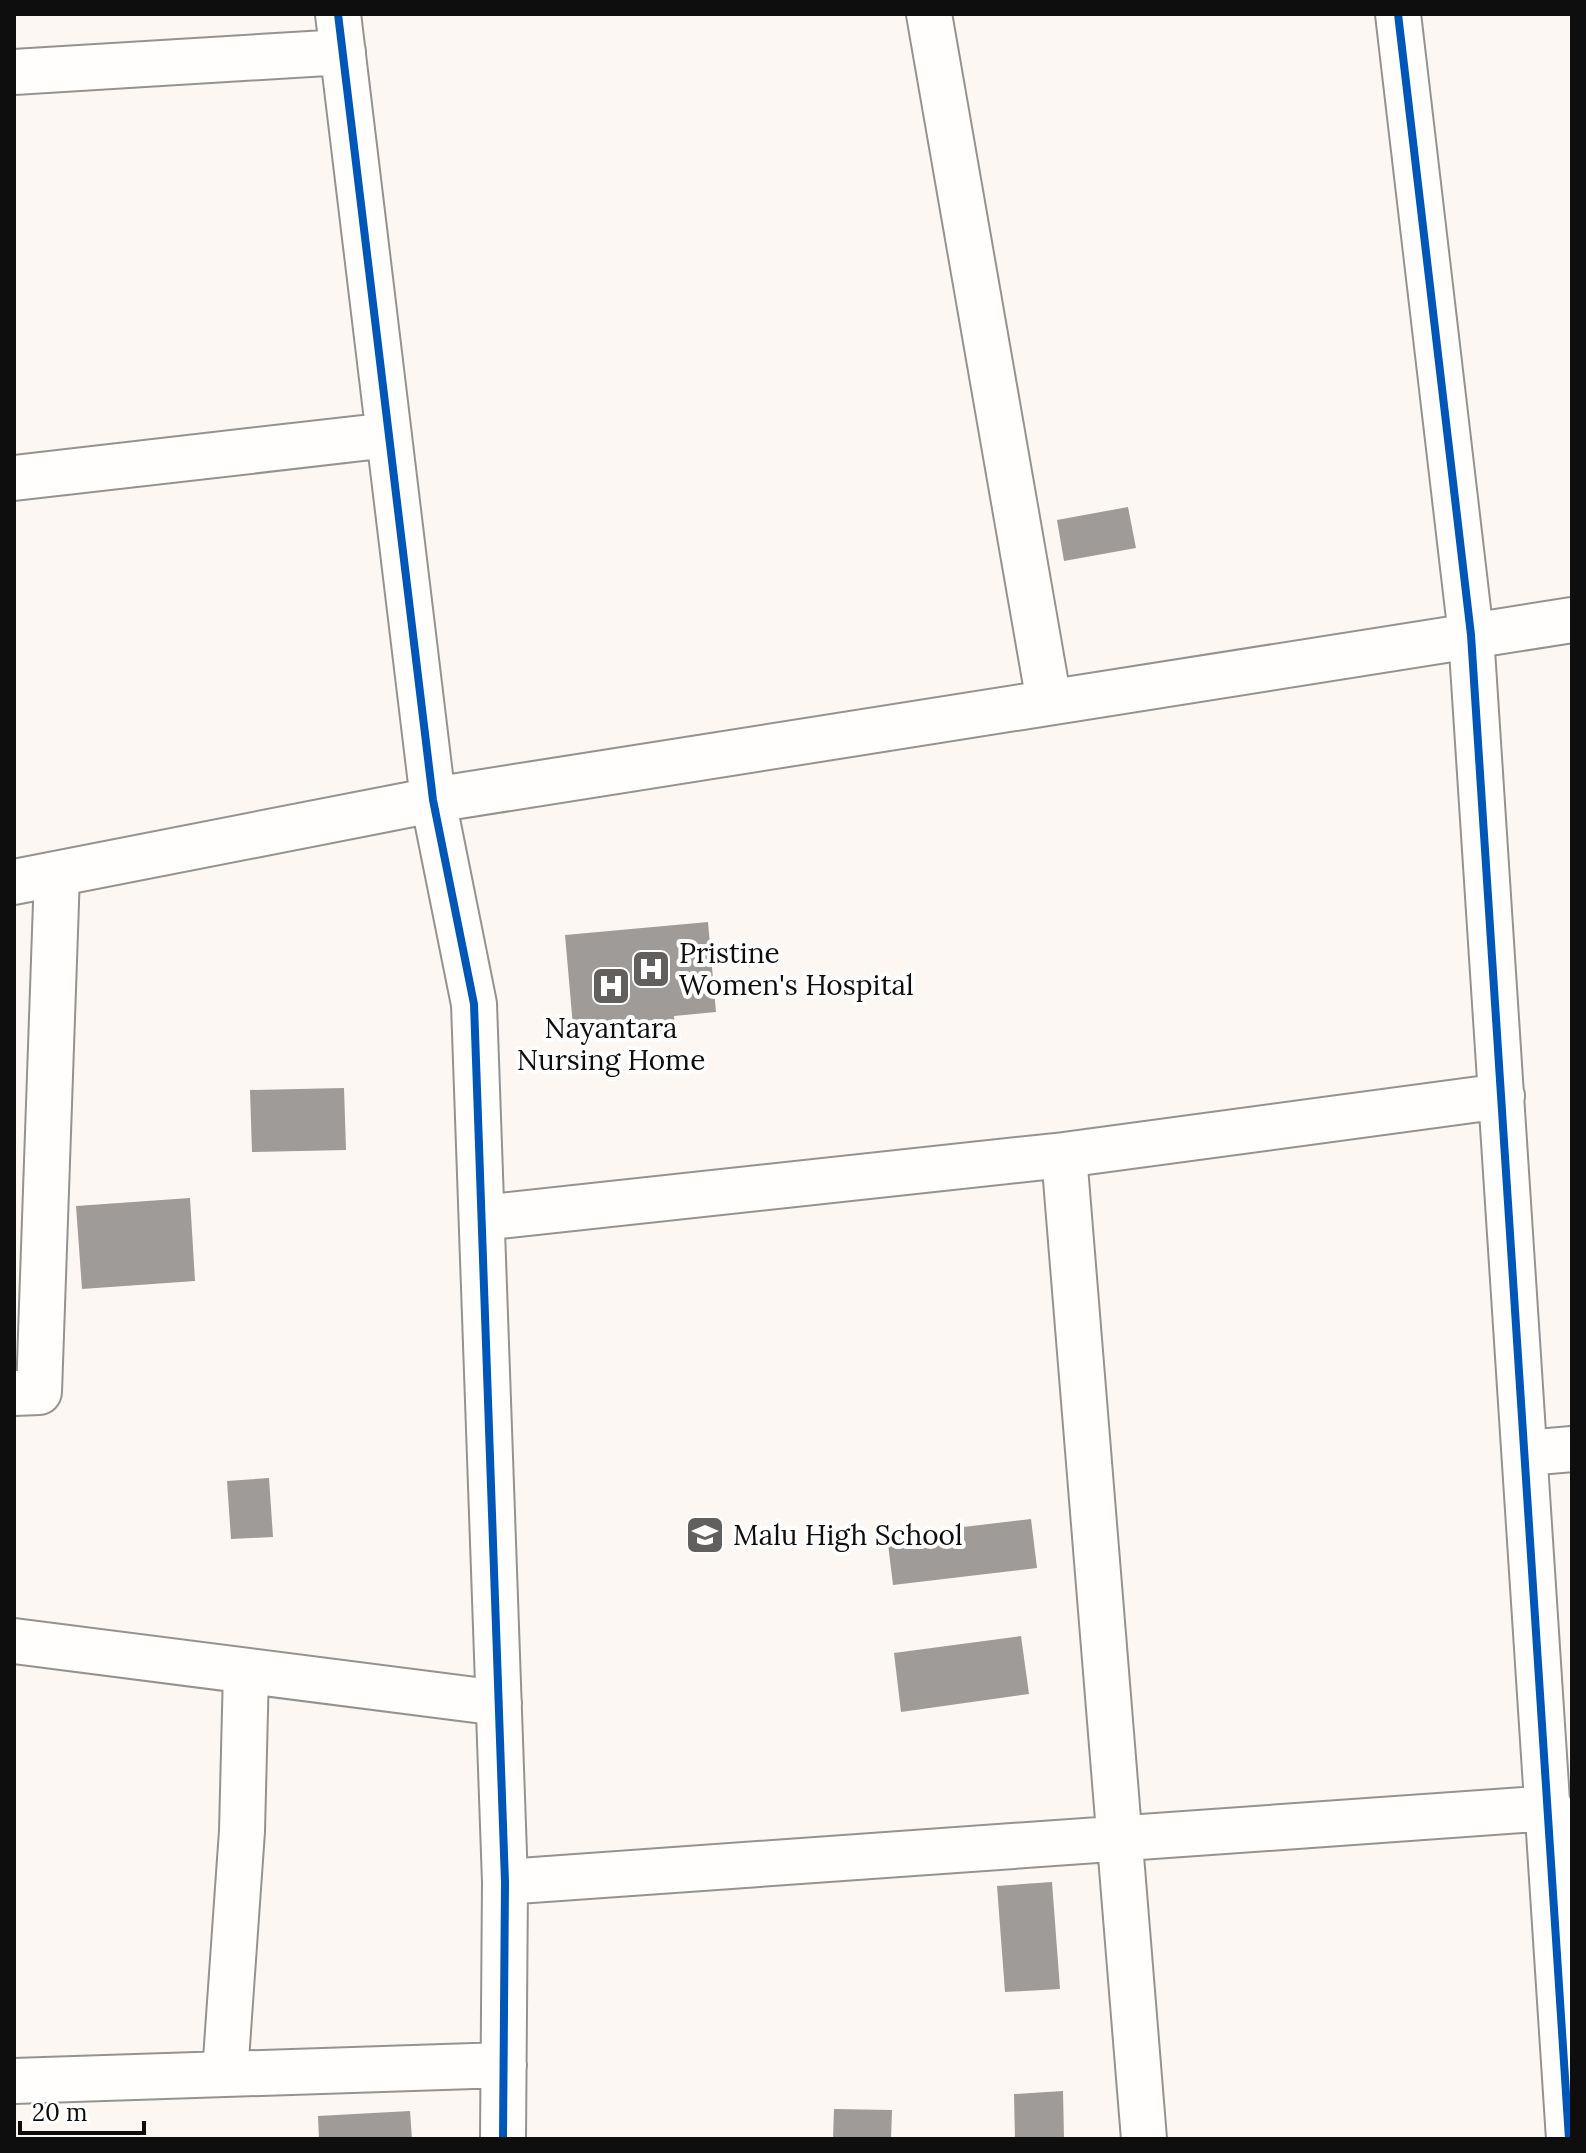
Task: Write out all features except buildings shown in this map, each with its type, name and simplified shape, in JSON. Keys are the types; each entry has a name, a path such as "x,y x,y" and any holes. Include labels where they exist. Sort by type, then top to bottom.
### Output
{"street":[{"path":"929,14 1049,702"},
{"path":"1398,14 1471,635 1550,1808 1569,2139"},
{"path":"14,72 340,33 433,800 474,1004 505,1882 503,2139"},
{"path":"14,478 389,435"},
{"path":"14,882 433,800 1572,620"},
{"path":"14,1393 39,1392 57,874"},
{"path":"482,1218 1064,1155 1502,1096"},
{"path":"1064,1155 1144,2139"},
{"path":"1526,1453 1572,1449"},
{"path":"14,1641 499,1703"},
{"path":"225,2074 242,1831 246,1671"},
{"path":"505,1882 1550,1808"},
{"path":"14,2081 504,2065"}],"cycle path":[{"path":"338,14 433,800 474,1004 505,1882 503,2139"},
{"path":"1398,14 1471,635 1569,2139"}],"place":[{"name":"Pristine Women's Hospital","path":"651,969"},
{"name":"Nayantara Nursing Home","path":"611,986"},
{"name":"Malu High School","path":"705,1535"}]}
